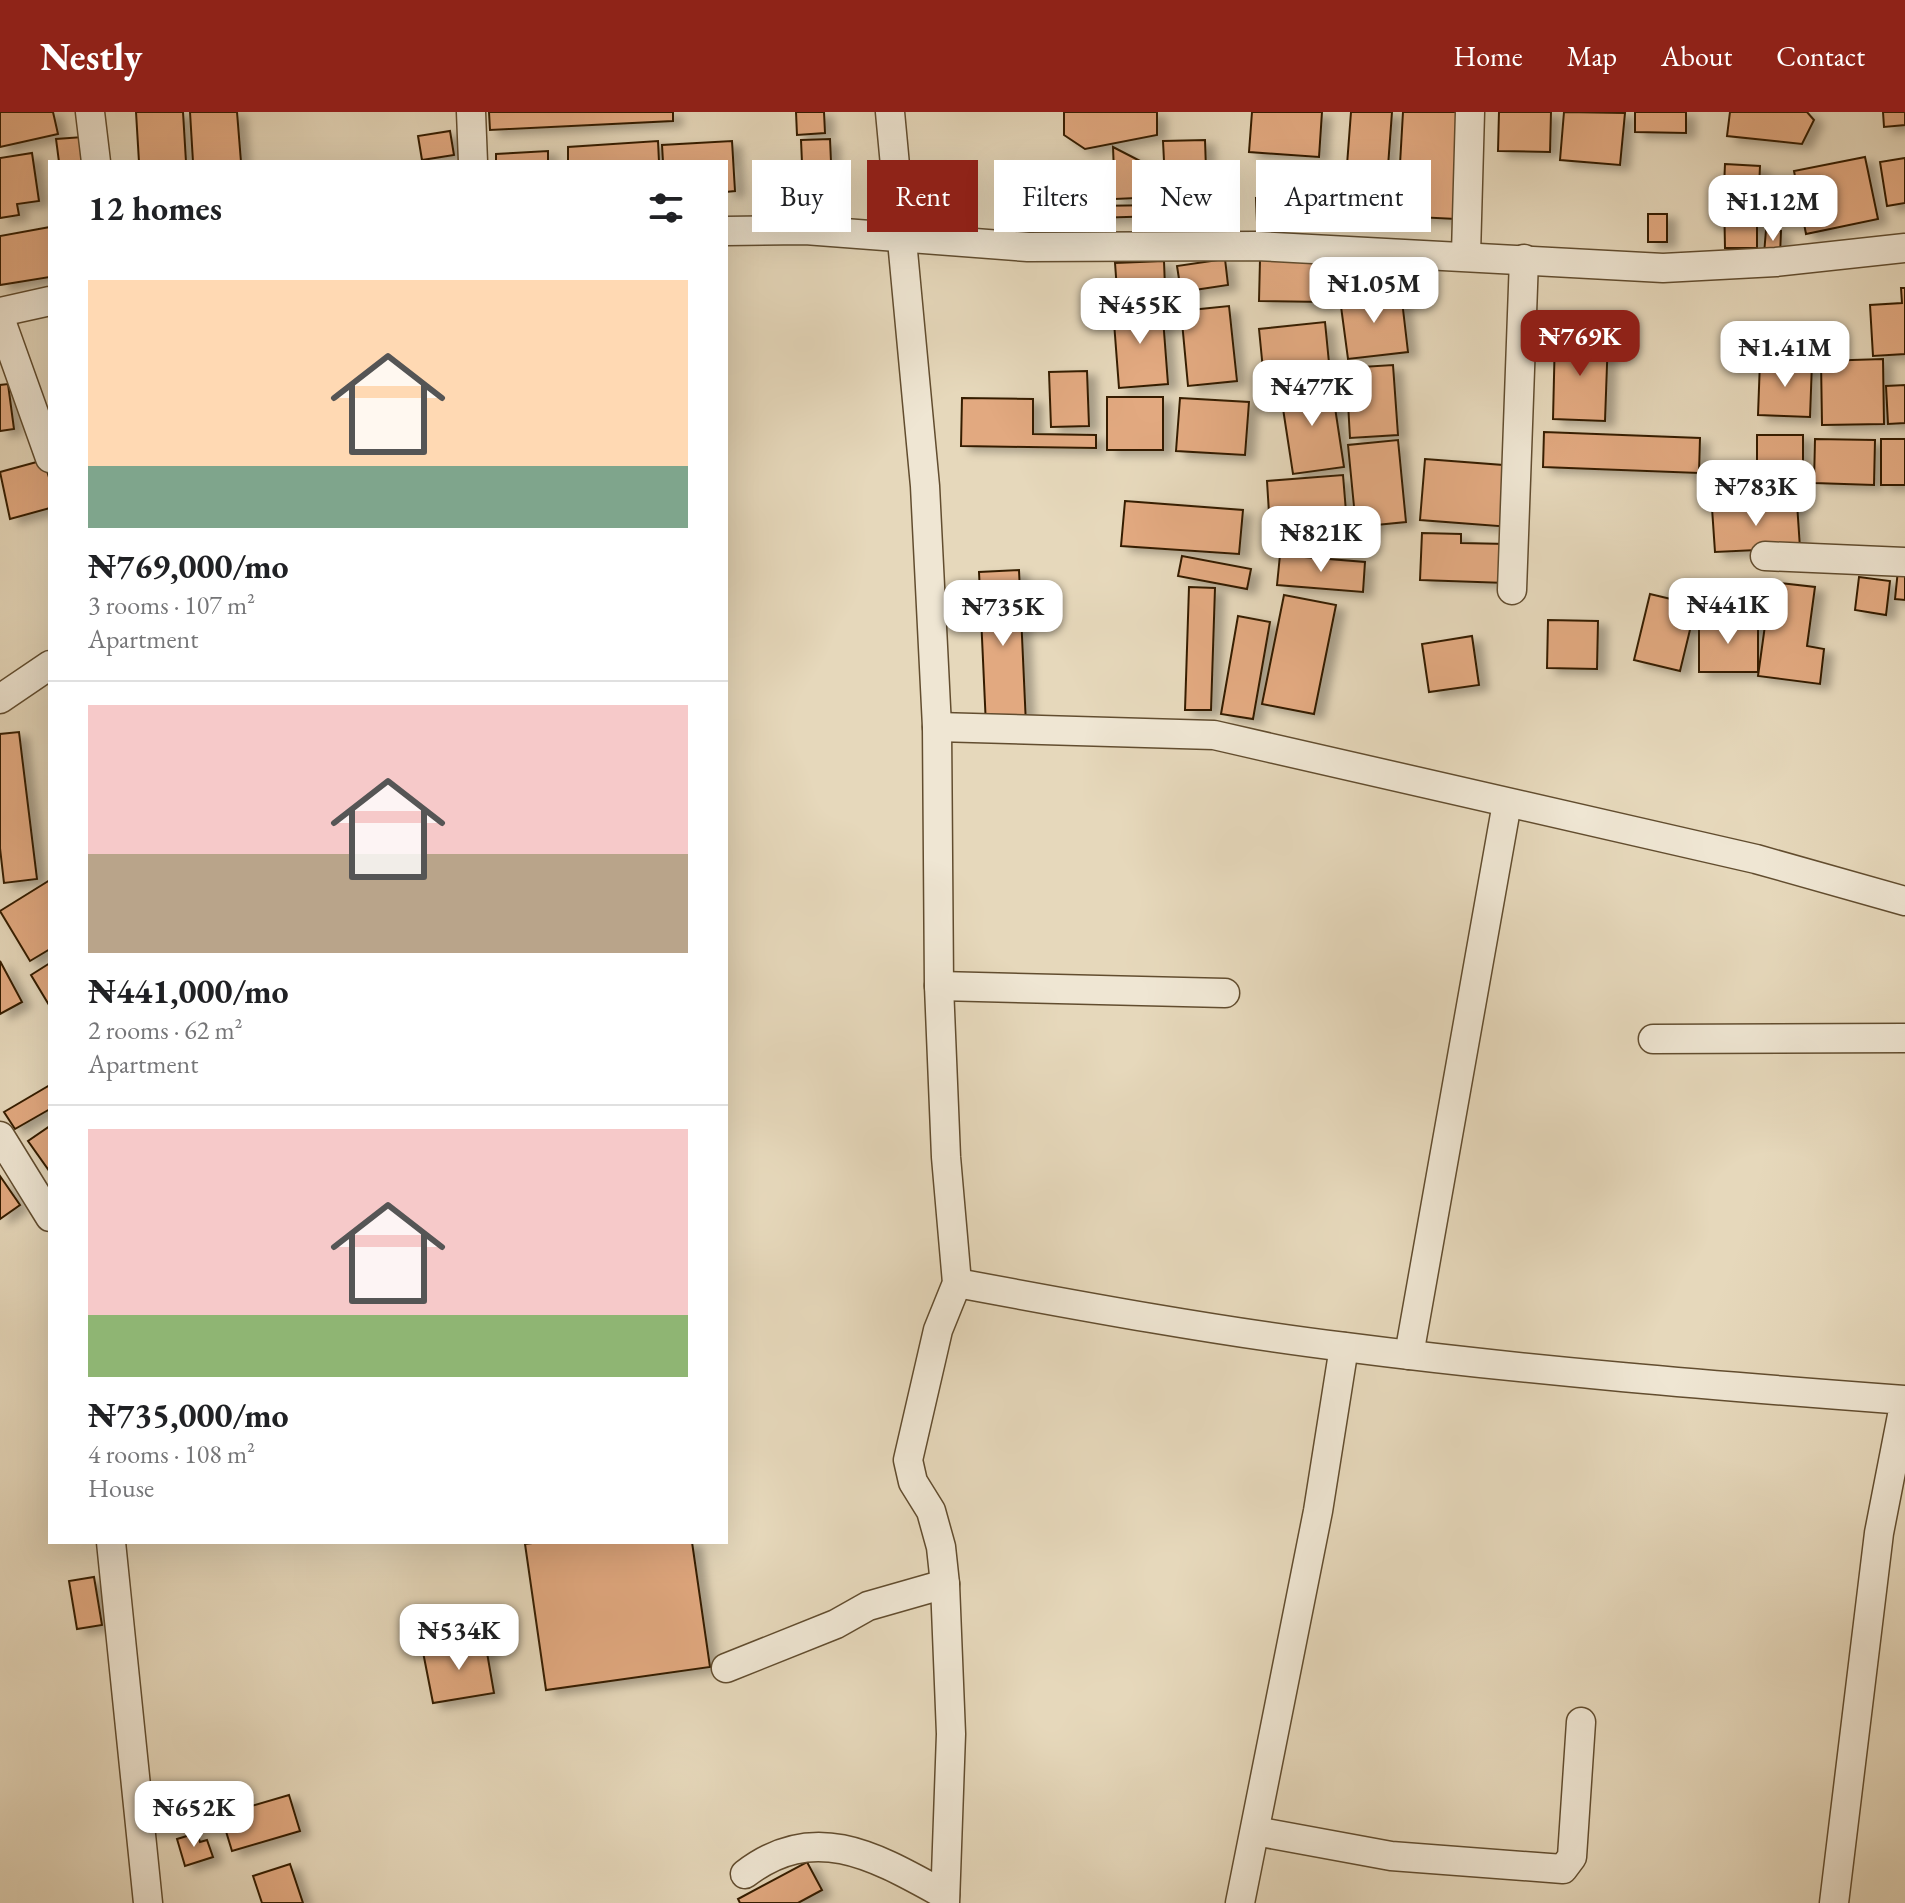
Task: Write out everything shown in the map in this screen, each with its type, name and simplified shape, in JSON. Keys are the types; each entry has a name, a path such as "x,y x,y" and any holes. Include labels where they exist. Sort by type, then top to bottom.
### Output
{"street":[{"path":"90,112 96,160"},
{"path":"471,112 473,160"},
{"path":"890,112 925,486 937,727 939,986 946,1157 957,1283 938,1330 908,1460 913,1482 931,1511 941,1547 945,1584 951,1734 945,1899"},
{"path":"1466,254 1470,112"},
{"path":"728,231 900,236 1028,247 1257,246 1466,254 1663,268 1776,262 1905,248"},
{"path":"1512,590 1524,259"},
{"path":"48,302 0,315 48,452"},
{"path":"1765,556 1905,562"},
{"path":"0,699 48,666"},
{"path":"937,727 1214,735 1756,859 1905,901"},
{"path":"1409,1355 1507,803"},
{"path":"939,986 1225,993"},
{"path":"1653,1039 1905,1038"},
{"path":"0,1136 48,1214"},
{"path":"957,1283 1156,1320 1344,1347 1640,1379 1905,1400 1879,1533 1834,1903"},
{"path":"1240,1903 1318,1511 1344,1347"},
{"path":"111,1544 148,1903"},
{"path":"726,1668 836,1624 868,1606 945,1584"},
{"path":"1255,1831 1391,1856 1563,1869 1572,1857 1581,1722"},
{"path":"745,1874 765,1859 796,1847 820,1844 906,1873 945,1899"}],"building":[{"path":"0,112 53,112 58,134 0,147"},
{"path":"136,112 183,112 186,160 139,160"},
{"path":"190,112 237,112 241,160 193,160"},
{"path":"489,112 673,112 673,121 490,130"},
{"path":"796,112 824,112 825,133 797,135"},
{"path":"1064,112 1157,112 1157,135 1085,149 1064,135"},
{"path":"1252,112 1322,112 1319,157 1249,152"},
{"path":"1351,112 1392,112 1388,160 1347,160"},
{"path":"1403,112 1462,112 1456,219 1431,218 1431,160 1400,160"},
{"path":"1499,112 1551,112 1550,152 1498,151"},
{"path":"1564,112 1625,113 1620,165 1560,160"},
{"path":"1635,112 1686,112 1686,133 1635,132"},
{"path":"1730,112 1807,112 1814,120 1802,144 1727,136"},
{"path":"1883,112 1905,112 1905,125 1884,127"},
{"path":"450,131 454,155 422,160 418,136"},
{"path":"83,137 85,160 59,160 56,139"},
{"path":"830,139 831,160 802,160 801,140"},
{"path":"1205,140 1206,160 1164,160 1163,141"},
{"path":"658,141 659,160 568,160 568,147"},
{"path":"732,141 735,191 728,192 728,160 663,160 662,145"},
{"path":"1113,147 1138,160 1132,160 1132,198 1116,199 1116,160 1114,160"},
{"path":"548,151 548,160 496,160 496,154"},
{"path":"32,153 39,201 17,204 19,215 0,218 0,158"},
{"path":"1865,157 1878,219 1806,234 1794,171"},
{"path":"1905,158 1905,203 1887,206 1880,162"},
{"path":"1725,164 1760,166 1759,188 1724,187"},
{"path":"1724,195 1757,195 1757,248 1725,248"},
{"path":"1132,205 1132,217 1116,217 1116,206"},
{"path":"1648,214 1667,214 1667,242 1648,242"},
{"path":"48,227 48,277 0,285 0,236"},
{"path":"1766,230 1781,231 1780,255 1764,254"},
{"path":"1225,259 1228,285 1181,292 1177,266"},
{"path":"1260,260 1325,260 1325,302 1259,301"},
{"path":"1334,260 1403,262 1403,289 1332,287"},
{"path":"1164,261 1165,288 1117,290 1115,263"},
{"path":"1901,288 1905,288 1905,354 1873,356 1870,305 1902,303"},
{"path":"1401,292 1408,352 1348,359 1340,299"},
{"path":"1162,305 1168,384 1119,388 1113,309"},
{"path":"1229,306 1237,381 1188,386 1181,311"},
{"path":"1325,322 1330,373 1264,380 1259,329"},
{"path":"1555,335 1608,337 1605,421 1553,419"},
{"path":"1883,359 1884,424 1822,425 1821,361"},
{"path":"1760,361 1812,363 1810,417 1758,415"},
{"path":"1393,365 1398,435 1350,438 1346,368"},
{"path":"1087,371 1089,426 1051,427 1049,372"},
{"path":"1331,381 1344,467 1293,474 1280,389"},
{"path":"8,384 14,429 0,431 0,385"},
{"path":"1905,385 1905,423 1888,424 1886,386"},
{"path":"1107,397 1163,397 1163,450 1107,450"},
{"path":"962,398 1033,399 1033,434 1096,435 1096,448 961,446"},
{"path":"1180,398 1249,402 1245,455 1176,451"},
{"path":"1544,432 1700,438 1699,473 1543,467"},
{"path":"1757,435 1803,435 1803,498 1757,498"},
{"path":"1815,439 1875,440 1874,485 1814,483"},
{"path":"1881,439 1905,439 1905,485 1881,485"},
{"path":"1398,440 1406,522 1356,527 1348,445"},
{"path":"1425,459 1516,466 1511,527 1420,520"},
{"path":"44,460 48,474 48,509 10,519 0,472"},
{"path":"1343,475 1347,524 1270,529 1267,481"},
{"path":"1125,501 1243,510 1239,554 1121,546"},
{"path":"1797,503 1800,548 1715,552 1712,508"},
{"path":"1422,533 1461,534 1461,543 1507,544 1506,583 1420,580"},
{"path":"1280,555 1365,562 1363,592 1277,585"},
{"path":"1182,556 1251,569 1247,589 1178,576"},
{"path":"1019,570 1026,725 986,726 979,572"},
{"path":"1898,570 1905,571 1905,600 1895,599"},
{"path":"1859,577 1890,581 1886,615 1855,610"},
{"path":"1771,582 1815,587 1807,646 1824,649 1820,684 1758,676"},
{"path":"1189,587 1215,588 1211,710 1185,710"},
{"path":"1650,594 1696,605 1680,671 1634,660"},
{"path":"1284,595 1336,605 1314,714 1262,704"},
{"path":"1238,616 1270,622 1253,719 1221,714"},
{"path":"1548,620 1598,621 1597,669 1547,668"},
{"path":"1699,620 1758,620 1758,672 1699,672"},
{"path":"1472,636 1479,685 1429,692 1422,644"},
{"path":"19,732 37,879 4,883 0,848 0,734"},
{"path":"48,881 48,950 30,961 0,911"},
{"path":"0,961 22,1002 0,1014"},
{"path":"48,964 48,1003 31,975"},
{"path":"48,1086 48,1110 15,1129 4,1112"},
{"path":"48,1127 48,1169 28,1141"},
{"path":"0,1176 20,1205 0,1219"},
{"path":"525,1544 692,1544 710,1667 546,1690"},
{"path":"94,1577 102,1625 77,1629 69,1581"},
{"path":"485,1641 494,1693 433,1703 423,1652"},
{"path":"289,1795 300,1831 232,1851 221,1815"},
{"path":"197,1833 200,1842 207,1840 213,1857 185,1866 177,1839"},
{"path":"807,1862 822,1890 798,1903 740,1903 738,1899"},
{"path":"290,1864 303,1903 262,1903 253,1876"}]}
